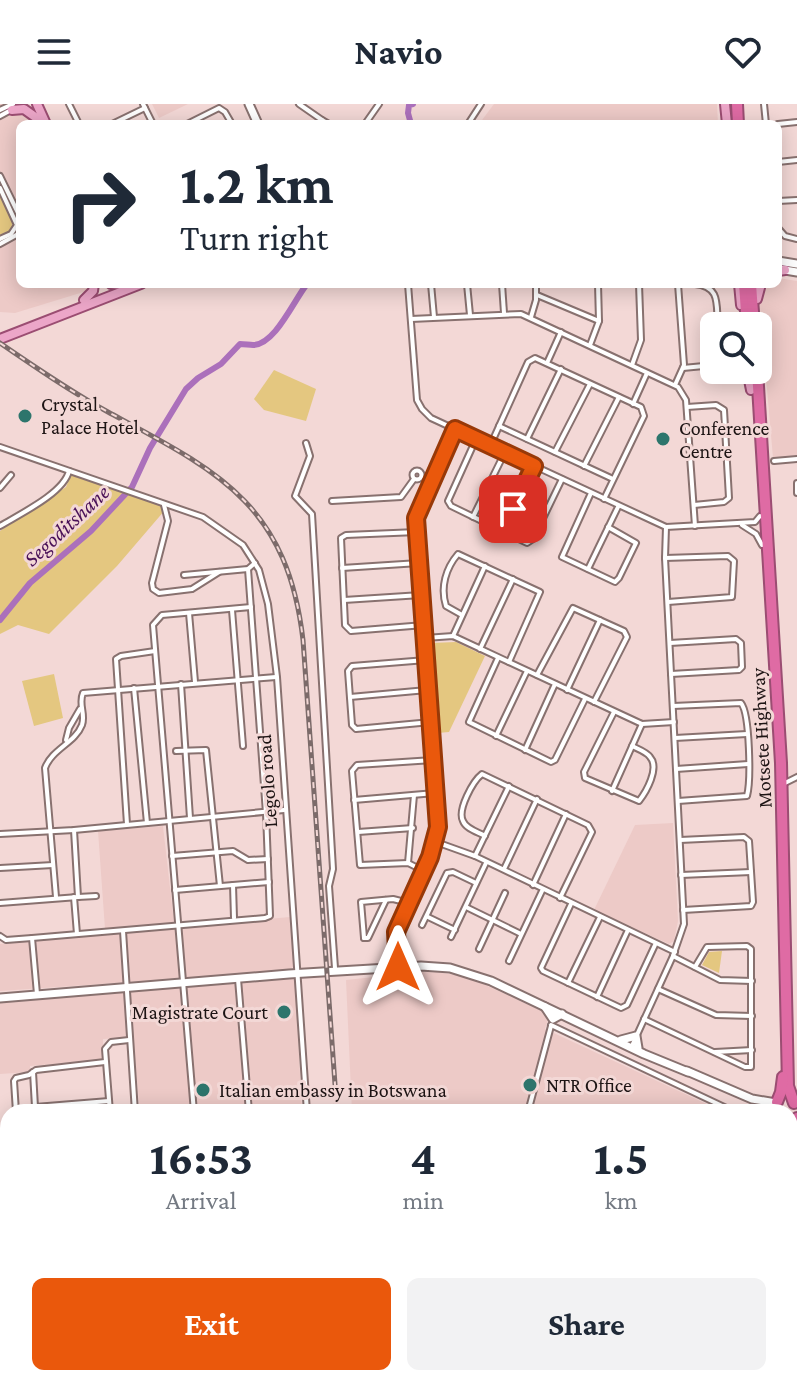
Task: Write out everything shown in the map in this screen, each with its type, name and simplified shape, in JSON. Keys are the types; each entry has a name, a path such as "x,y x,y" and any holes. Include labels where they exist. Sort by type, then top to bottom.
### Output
{"highway":[{"path":"740,288 743,312"},
{"path":"755,312 756,288"},
{"name":"Motsete Highway","path":"750,384 777,779 783,1078 774,1104"},
{"name":"Motsete Highway","path":"758,384 781,763 788,1077 789,1091 796,1104"}],"main road":[{"path":"12,106 24,109 39,120"},
{"path":"756,288 761,359 761,434"},
{"path":"1,337 100,291"},
{"path":"1,337 100,291"},
{"path":"295,973 397,961 449,964 481,974 544,1006 556,1016 634,1044 688,1072 765,1104"},
{"path":"0,998 295,973 397,961 481,974 556,1016 634,1044"}],"street":[{"path":"0,113 24,104"},
{"path":"299,104 318,120"},
{"path":"119,120 144,106"},
{"path":"197,120 219,108 230,120"},
{"path":"0,176 16,209"},
{"path":"0,188 16,223"},
{"path":"0,242 16,226"},
{"path":"408,288 418,405 431,418 666,527 740,524 755,522 760,516"},
{"path":"431,288 434,317"},
{"path":"467,288 470,315"},
{"path":"502,288 504,313"},
{"path":"530,317 536,288"},
{"path":"590,345 599,321 598,288"},
{"path":"632,365 641,340 639,288"},
{"path":"675,385 683,368 678,288"},
{"path":"710,288 714,293 716,312"},
{"path":"537,295 599,321"},
{"path":"411,319 504,313 530,317 675,385 685,396 687,407 695,526"},
{"path":"547,363 561,332"},
{"path":"490,445 528,362 535,358 561,369 641,407 644,416 604,499"},
{"path":"683,368 700,366"},
{"path":"527,439 561,369"},
{"path":"633,404 647,373"},
{"path":"555,452 590,384"},
{"path":"584,466 619,397"},
{"path":"687,407 716,405 723,408 728,468 728,500 694,505"},
{"path":"499,426 614,480"},
{"path":"397,961 396,932 436,842 436,793 417,513 455,429"},
{"path":"476,439 448,501 503,531 531,543 562,479"},
{"path":"306,443 310,456 295,496 312,514 333,869 329,886 335,968"},
{"name":"Legolo road","path":"0,447 215,524 243,545 255,563 266,594 277,677 306,1104"},
{"path":"473,517 505,452"},
{"path":"774,461 797,459"},
{"path":"503,531 534,466"},
{"path":"0,526 56,491 66,482 69,471"},
{"path":"0,488 11,475"},
{"path":"332,501 401,497 414,479 431,482"},
{"path":"797,483 797,493"},
{"path":"591,493 561,555 563,559 617,581 636,545 634,540 608,527"},
{"path":"163,503 168,511 168,521 153,589 159,593 192,589 219,572"},
{"path":"588,569 618,506"},
{"path":"740,524 752,530 762,545"},
{"path":"634,1044 682,933 666,527"},
{"path":"417,532 346,535 341,538 345,625 351,631 424,625"},
{"path":"462,615 450,609 444,600 444,583 458,554 540,594 509,662"},
{"path":"665,558 728,556 734,561 732,597 668,602"},
{"path":"184,575 248,569 255,563"},
{"path":"342,568 419,563"},
{"path":"453,636 485,566"},
{"path":"0,936 6,940 270,916 266,813 248,569"},
{"path":"480,649 513,579"},
{"path":"344,600 422,595"},
{"path":"193,1104 153,625 158,617 251,607"},
{"path":"537,676 571,609 577,608 628,635 594,702"},
{"path":"232,610 243,746"},
{"path":"189,613 195,683"},
{"path":"567,690 600,620"},
{"path":"425,638 453,636 642,724 674,722"},
{"path":"670,643 736,639 741,643 742,667 738,671 671,674"},
{"path":"127,824 116,659 155,651"},
{"path":"498,658 469,720 471,724 525,750 551,762 555,760 585,699"},
{"path":"426,660 352,666 348,671 350,697 354,728 431,722"},
{"path":"496,736 527,671"},
{"path":"56,897 45,768 51,755 82,725 81,696 87,691 277,677"},
{"path":"181,684 190,819"},
{"path":"525,750 555,684"},
{"path":"134,688 147,823"},
{"path":"350,697 429,690"},
{"path":"673,706 741,703 745,707 747,734 749,794 745,797 678,801"},
{"path":"66,742 69,728 81,706"},
{"path":"614,712 583,774 587,780 635,801 642,798 652,775 653,761 632,746"},
{"path":"612,791 642,724"},
{"path":"675,738 747,734"},
{"path":"176,751 206,750 220,886"},
{"path":"424,871 408,863 361,866 352,771 357,765 433,760"},
{"path":"781,763 787,775 795,777"},
{"path":"676,769 748,764"},
{"path":"485,836 467,826 461,818 462,809 477,778 486,774 588,825 592,832 560,898"},
{"path":"782,792 786,781 795,777"},
{"path":"475,856 509,786"},
{"path":"354,800 436,793"},
{"path":"408,863 414,795"},
{"path":"503,870 537,799"},
{"path":"0,834 284,810"},
{"path":"532,885 566,814"},
{"path":"358,832 413,828"},
{"path":"74,830 77,934"},
{"path":"680,840 746,838 749,841 751,872 751,906 683,910"},
{"path":"436,842 475,856 628,930 723,981 752,981"},
{"path":"172,856 216,851 237,852 248,860 268,859"},
{"path":"451,937 487,862"},
{"path":"0,868 53,865"},
{"path":"422,925 448,872 476,883"},
{"path":"681,875 751,872"},
{"path":"175,890 269,882"},
{"path":"233,885 234,919"},
{"path":"509,961 542,890"},
{"path":"479,949 505,893"},
{"path":"0,903 96,896"},
{"path":"386,899 368,938 364,938 361,902 386,899 409,903"},
{"path":"571,904 541,968 618,1007 627,1005 656,944"},
{"path":"466,907 521,934"},
{"path":"427,916 455,930"},
{"path":"568,983 600,917"},
{"path":"597,997 628,930"},
{"path":"123,931 134,1104"},
{"path":"32,938 37,994"},
{"path":"644,1019 748,1068 753,1064 751,949 747,946 707,947 695,967"},
{"path":"238,978 248,1104"},
{"path":"658,989 716,1015 752,1016"},
{"path":"530,1104 556,1016 720,1104"},
{"path":"109,1104 105,1062 108,1044 129,1040"},
{"path":"713,1053 752,1050"},
{"path":"15,1104 16,1078 33,1072 105,1062"},
{"path":"33,1072 35,1104"},
{"path":"84,1104 109,1101"}],"shaded area":[{"path":"0,104 25,104 32,120 16,120 16,288 90,290 15,313 0,312"},
{"path":"152,104 188,104 159,118"},
{"path":"494,104 717,104 718,120 482,120"},
{"path":"0,195 12,222 12,230 0,238"},
{"path":"782,279 797,281 797,456 773,458 767,384 772,384 772,312 760,312 759,296 767,288 782,288"},
{"path":"274,370 316,389 306,421 264,410 254,399"},
{"path":"71,474 159,504 165,510 117,566 49,634 18,625 0,634 0,531 66,487"},
{"path":"456,642 485,656 449,732 438,733 431,643"},
{"path":"54,674 63,718 34,726 22,681"},
{"path":"673,823 678,921 674,941 669,944 594,910 635,825"},
{"path":"163,826 174,923 105,929 98,831"},
{"path":"290,917 294,966 288,971 0,991 0,944"},
{"path":"722,951 719,973 702,965 709,952"},
{"path":"430,971 468,977 544,1012 548,1020 545,1029 707,1104 352,1104 346,980"},
{"path":"295,980 302,1104 139,1104 133,1037 103,1039 103,1057 100,1060 30,1066 30,1072 0,1074 0,1003"}],"waterway":[{"name":"Segoditshane","path":"410,120 409,105 413,104"},
{"name":"Segoditshane","path":"0,620 30,583 91,531 132,487 150,448 186,389 221,364 240,344 253,345 269,338 304,288"}],"railway":[{"path":"0,343 80,396 182,453 213,474 240,497 263,523 281,555 294,593 303,640 336,1104"}],"place":[{"name":"Crystal Palace Hotel","path":"25,416"},
{"name":"Conference Centre","path":"663,439"},
{"name":"Magistrate Court","path":"284,1012"},
{"name":"NTR Office","path":"530,1085"},
{"name":"Italian embassy in Botswana","path":"203,1090"}],"route":[{"path":"398,967 397,927 430,857 438,827 417,513 455,429 534,466 513,509"}]}
